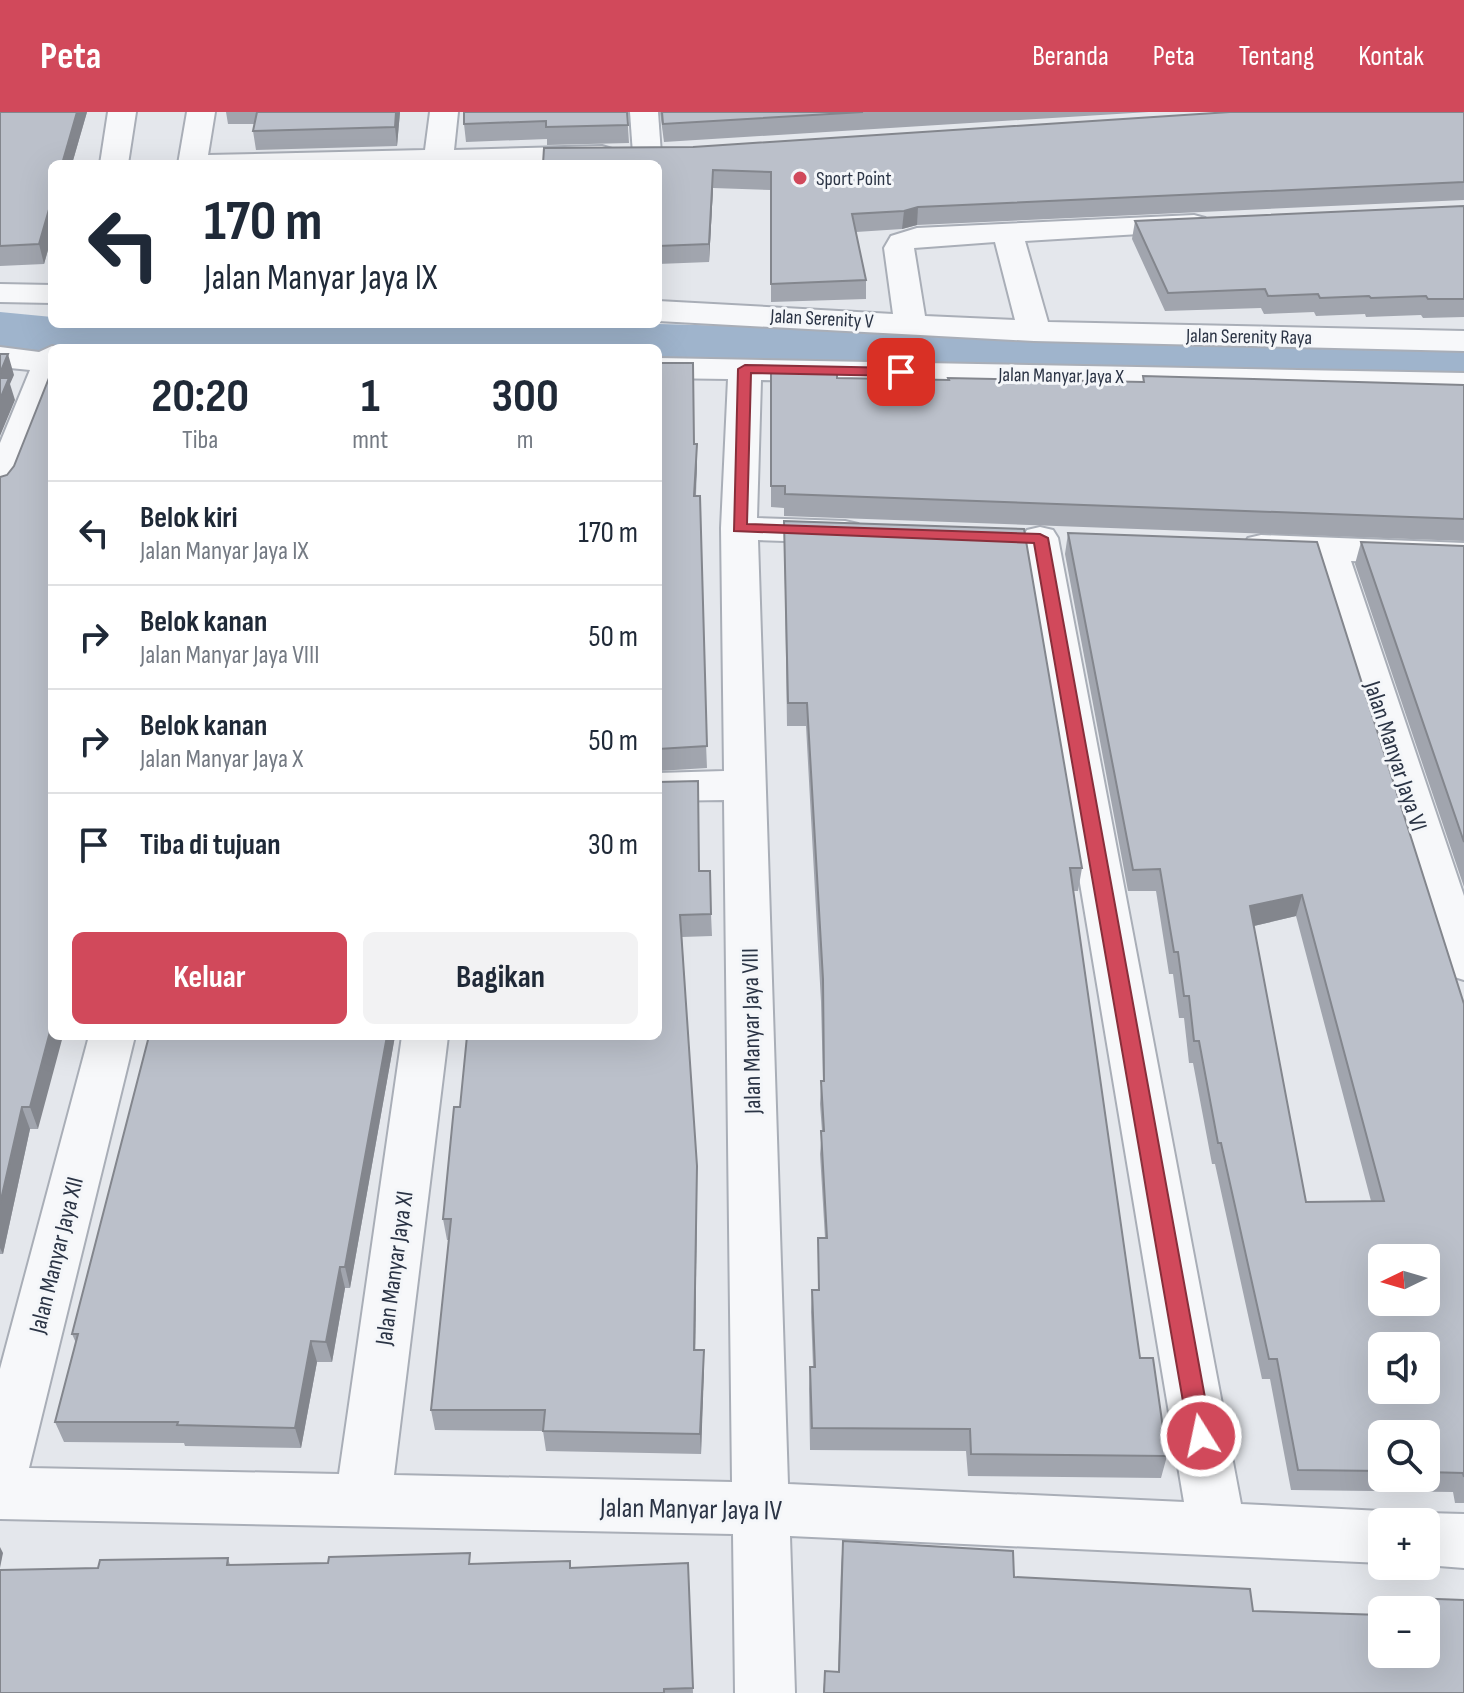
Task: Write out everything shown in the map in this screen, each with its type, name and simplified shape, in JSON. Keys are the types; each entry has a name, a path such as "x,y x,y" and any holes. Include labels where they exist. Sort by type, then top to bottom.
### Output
{"street":[{"path":"115,160 122,112"},
{"path":"193,160 201,112"},
{"path":"439,157 444,112"},
{"path":"644,112 647,154"},
{"path":"337,160 678,153"},
{"path":"910,322 899,248 902,242 917,237 1228,222"},
{"path":"1008,233 1034,331"},
{"path":"0,293 48,294"},
{"name":"Jalan Serenity V","path":"662,311 1034,331"},
{"name":"Jalan Serenity Raya","path":"1034,331 1464,341"},
{"path":"0,357 48,351"},
{"path":"0,486 48,367"},
{"name":"Jalan Manyar Jaya X","path":"662,368 1464,383"},
{"name":"Jalan Manyar Jaya VIII","path":"745,369 739,528 765,1693"},
{"path":"739,528 882,533"},
{"path":"1040,538 1217,1529"},
{"path":"1222,545 1464,554"},
{"name":"Jalan Manyar Jaya VI","path":"1329,549 1464,963"},
{"path":"662,787 745,785"},
{"name":"Jalan Manyar Jaya XII","path":"0,1473 111,1040"},
{"name":"Jalan Manyar Jaya XI","path":"363,1501 424,1040"},
{"name":"Jalan Manyar Jaya IV","path":"0,1493 763,1509 1368,1536"},
{"path":"1440,1540 1464,1541"}],"building":[{"path":"0,112 77,112 63,160 48,160 48,213 39,244 0,246"},
{"path":"257,112 396,112 395,127 253,131"},
{"path":"464,112 627,112 628,125 546,127 546,121 464,124"},
{"path":"662,112 863,112 663,124"},
{"path":"1230,112 1464,112 1464,182 918,207 904,211 852,214 866,280 771,284 771,172 713,170 709,244 662,246 662,160 543,160 544,148 693,147"},
{"path":"1464,206 1464,299 1428,299 1426,296 1320,298 1318,294 1268,296 1265,289 1168,293 1135,221"},
{"path":"0,354 8,354 0,373"},
{"path":"662,363 693,363 694,444 697,444 694,496 700,496 707,746 662,749"},
{"path":"771,373 837,373 837,378 949,380 1144,382 1143,376 1464,385 1464,519 785,494 785,486 771,486"},
{"path":"0,378 9,378 0,399"},
{"path":"48,381 48,1039 30,1107 22,1107 0,1204 0,477 7,475 14,466"},
{"path":"784,521 1024,529 1082,868 1070,868 1140,1358 1153,1358 1167,1456 971,1454 970,1429 812,1428 810,1367 815,1367 812,1290 819,1290 818,1238 827,1238 821,1131 824,1131 821,1081 824,1081 823,979 807,703 788,703"},
{"path":"1068,533 1317,542 1464,1004 1464,1477 1463,1473 1440,1472 1440,1420 1368,1420 1368,1471 1298,1470 1277,1359 1269,1359 1221,1143 1218,1143 1199,1041 1194,1041 1189,996 1184,996 1160,869 1133,870","holes":["1302,895 1384,1201 1306,1202 1250,906"]},
{"path":"1361,542 1464,546 1464,842"},
{"path":"698,781 699,871 710,871 711,914 680,915 697,1166 694,1350 704,1350 700,1434 543,1431 545,1410 431,1410 451,1219 443,1219 454,1107 460,1107 467,1040 662,1040 662,782"},
{"path":"148,1040 386,1040 345,1267 340,1267 326,1342 311,1341 295,1428 177,1425 178,1422 55,1422 78,1334 72,1334"},
{"path":"843,1541 1013,1551 1014,1577 1250,1589 1253,1611 1368,1615 1368,1668 1440,1668 1440,1599 1464,1600 1464,1693 824,1693 825,1671 839,1672"},
{"path":"470,1553 469,1564 570,1561 570,1568 688,1563 693,1688 664,1689 664,1693 0,1693 0,1570 98,1568 100,1560 228,1558 227,1565 328,1563 329,1557"}],"waterway":[{"path":"0,331 130,344"},
{"path":"151,344 261,334 395,333 1464,364"}],"place":[{"name":"Sport Point","path":"800,178"}],"route":[{"path":"901,372 745,369 739,528 1040,538 1201,1436"}]}
